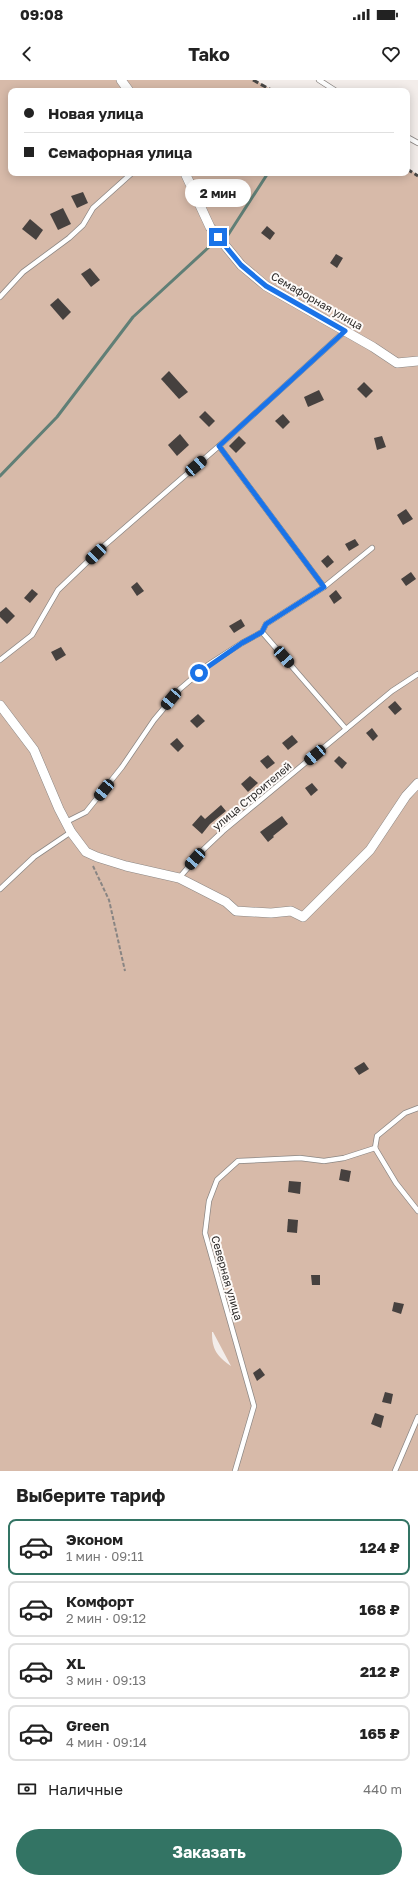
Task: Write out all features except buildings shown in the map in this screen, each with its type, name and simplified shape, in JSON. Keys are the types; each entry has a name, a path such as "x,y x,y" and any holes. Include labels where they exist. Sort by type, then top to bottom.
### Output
{"street":[{"path":"121,80 128,88"},
{"name":"Семафорная улица","path":"186,176 210,227 241,265 266,286 345,331 397,363 418,361"},
{"path":"0,705 34,750 71,832 86,852 126,866 179,878 226,902 236,911 271,913 291,911 303,917 370,850 406,796 418,783"}],"lane":[{"path":"319,80 331,88"},
{"path":"0,297 24,272 69,238 83,225 93,208 129,176"},
{"path":"0,660 32,635 58,590 68,580 105,545 219,446 345,331"},
{"path":"219,446 324,587"},
{"path":"66,822 86,812 122,767 154,720 180,689 208,665 262,632 266,624 324,587 372,548"},
{"path":"262,632 346,729"},
{"name":"улица Строителей","path":"179,878 204,849 223,831 392,691 418,674"},
{"path":"0,889 34,857 71,832"},
{"path":"418,1108 405,1113 377,1136 375,1148 396,1183 418,1211"},
{"name":"Северная улица","path":"234,1471 254,1406 205,1233 209,1201 217,1180 238,1161 300,1158 324,1161 344,1158 375,1148"},
{"path":"395,1471 418,1417"}],"path":[{"path":"86,852 109,900 125,971"}],"shaded area":[{"path":"0,80 255,80 269,88 8,88 8,176 410,176 410,170 418,175 418,1471 0,1471","holes":["212,1332 231,1366 216,1352 213,1344"]}],"waterway":[{"path":"228,235 266,176"},
{"path":"0,476 57,417 133,317 209,247"}],"railway":[{"path":"253,80 268,88"},
{"path":"410,171 418,176"}],"route":[{"path":"199,673 208,665 262,632 266,624 324,587 219,446 345,331 266,286 241,265 218,237"}]}
